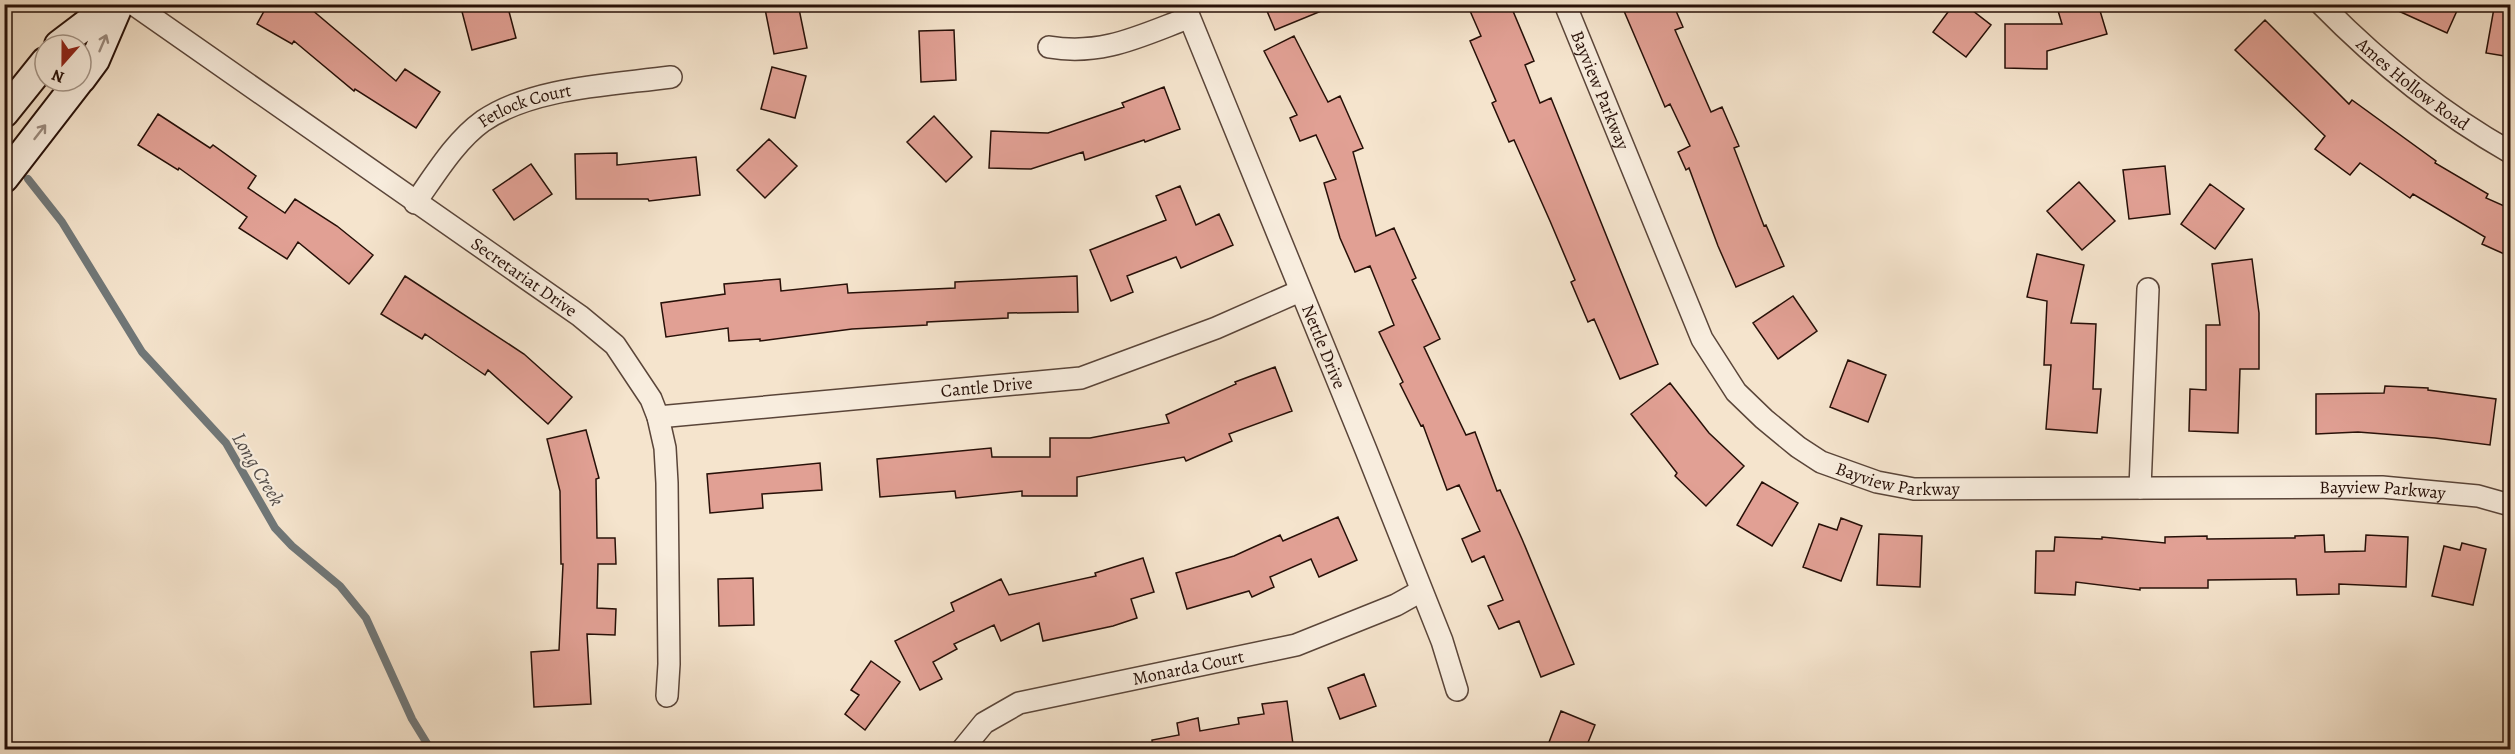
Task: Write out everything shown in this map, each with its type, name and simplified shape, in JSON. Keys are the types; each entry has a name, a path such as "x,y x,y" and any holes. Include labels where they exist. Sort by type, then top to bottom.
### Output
{"main road":[{"path":"75,33 113,4"},
{"path":"93,63 119,4"},
{"path":"4,113 33,78"},
{"path":"4,178 70,93"}],"street":[{"name":"Secretariat Drive","path":"133,4 415,203 580,315 615,345 651,399 665,448 669,664 667,696"},
{"name":"Bayview Parkway","path":"1565,4 1702,339 1736,392 1764,419 1798,447 1821,462 1856,476 1914,489 2382,487 2478,496 2511,505"},
{"name":"Ames Hollow Road","path":"2321,4 2371,51 2417,89 2455,117 2511,152"},
{"path":"1049,47 1074,51 1117,44 1186,11"},
{"name":"Nettle Drive","path":"1186,11 1366,450 1442,641 1457,690"},
{"name":"Fetlock Court","path":"415,203 464,138 482,122 502,110 526,101 560,93 671,77"},
{"path":"2140,488 2148,289"},
{"name":"Cantle Drive","path":"658,417 1081,378 1216,328 1300,291"},
{"name":"Monarda Court","path":"962,750 969,738 984,723 1019,704 1296,645 1396,605 1421,591"}],"building":[{"path":"268,4 305,4 396,81 405,69 440,92 416,128 355,89 354,91 294,41 292,44 257,24"},
{"path":"460,4 507,4 516,38 472,50"},
{"path":"764,4 798,4 807,48 774,54"},
{"path":"1264,4 1336,4 1336,5 1275,30"},
{"path":"1467,4 1510,4 1534,61 1525,65 1540,103 1551,98 1658,364 1620,379 1594,319 1588,322 1571,282 1575,280 1550,221 1514,140 1509,142 1492,103 1496,101 1470,41 1481,36"},
{"path":"1621,4 1673,4 1683,27 1675,30 1711,112 1722,107 1739,146 1734,148 1764,226 1766,225 1784,266 1736,287 1689,168 1686,170 1678,152 1690,146 1670,104 1665,107"},
{"path":"1954,4 1964,4 1991,25 1966,57 1933,32"},
{"path":"2056,4 2098,4 2107,34 2047,51 2047,69 2005,68 2005,24 2062,24"},
{"path":"2383,4 2460,4 2447,33"},
{"path":"2494,8 2511,11 2511,57 2486,53"},
{"path":"2265,20 2349,104 2352,100 2436,161 2435,163 2488,194 2486,198 2511,209 2511,257 2482,244 2485,237 2413,194 2410,198 2360,163 2350,175 2315,149 2325,136 2235,50"},
{"path":"954,30 956,80 921,82 919,31"},
{"path":"1294,36 1328,102 1340,96 1363,148 1353,152 1376,236 1394,228 1416,278 1412,280 1440,339 1424,347 1466,435 1475,432 1497,491 1500,490 1522,539 1574,664 1541,677 1519,621 1499,629 1488,606 1503,600 1484,556 1472,562 1462,539 1480,531 1459,485 1447,490 1423,425 1421,426 1400,384 1403,382 1379,332 1394,325 1370,266 1355,272 1340,238 1324,183 1336,179 1316,135 1300,141 1290,118 1297,115 1264,51"},
{"path":"772,67 806,76 795,118 761,109"},
{"path":"1164,87 1180,129 1085,160 1083,152 1031,169 989,168 991,131 1048,133 1124,107 1122,103"},
{"path":"158,114 210,148 213,145 256,176 248,188 285,213 295,199 337,226 373,255 349,284 298,242 287,259 239,228 247,217 179,168 178,170 138,145"},
{"path":"934,116 972,157 946,182 907,142"},
{"path":"769,139 797,166 765,198 737,170"},
{"path":"617,153 617,165 696,157 700,195 649,201 648,199 576,199 575,154"},
{"path":"531,164 552,194 514,220 493,190"},
{"path":"2165,166 2170,214 2129,219 2123,170"},
{"path":"2079,182 2115,221 2082,250 2047,211"},
{"path":"2210,184 2244,209 2215,249 2181,224"},
{"path":"1180,186 1196,225 1219,214 1233,245 1181,268 1176,257 1127,276 1133,292 1111,301 1090,250 1166,220 1156,196"},
{"path":"2037,254 2084,265 2071,323 2096,324 2093,389 2101,389 2097,433 2046,429 2051,365 2044,365 2047,301 2027,297"},
{"path":"2252,259 2259,313 2259,369 2240,369 2238,433 2189,431 2190,389 2206,390 2206,325 2220,325 2212,264"},
{"path":"405,276 524,354 572,397 548,424 488,370 485,375 425,334 422,339 381,314"},
{"path":"1077,276 1078,312 1008,313 1008,318 927,322 927,325 852,329 760,341 760,339 729,341 728,328 666,337 661,303 725,294 724,284 780,279 781,291 847,284 848,293 955,288 955,282"},
{"path":"1793,296 1817,331 1778,359 1753,323"},
{"path":"1848,360 1886,375 1868,422 1830,407"},
{"path":"1275,367 1292,411 1229,434 1232,441 1186,461 1184,457 1077,477 1077,496 1022,496 1022,491 956,498 955,491 880,497 877,459 991,448 992,457 1050,457 1050,438 1090,438 1169,423 1166,415 1236,384 1235,382"},
{"path":"1670,383 1709,433 1744,466 1706,506 1675,476 1677,473 1631,414"},
{"path":"2385,386 2428,388 2428,390 2496,399 2490,445 2358,432 2316,434 2316,394 2384,393"},
{"path":"586,430 599,478 596,479 597,538 615,538 616,564 598,564 597,608 616,609 615,635 587,634 591,704 534,707 531,652 559,650 563,564 561,564 560,491 547,439"},
{"path":"820,463 822,490 762,494 763,508 710,513 707,474"},
{"path":"1762,482 1798,503 1772,546 1737,525"},
{"path":"1338,517 1357,560 1319,577 1311,559 1270,577 1274,587 1252,597 1249,591 1187,609 1176,573 1234,556 1280,535 1283,541"},
{"path":"1841,518 1862,526 1841,581 1803,567 1819,524 1837,530"},
{"path":"1879,534 1922,536 1920,587 1877,585"},
{"path":"2324,535 2325,552 2365,551 2366,535 2408,537 2406,587 2339,584 2339,594 2297,595 2296,579 2208,580 2208,588 2140,588 2140,590 2076,582 2075,595 2035,593 2036,551 2054,551 2055,537 2102,539 2102,537 2165,543 2165,537 2295,538 2295,536"},
{"path":"2462,543 2486,549 2473,605 2432,596 2444,546 2460,550"},
{"path":"1143,558 1154,592 1131,599 1137,618 1113,626 1043,641 1039,623 1001,641 994,625 954,644 957,649 933,662 942,679 920,690 895,641 954,611 951,603 1001,579 1009,595 1096,576 1095,573"},
{"path":"753,578 754,625 719,626 718,579"},
{"path":"871,661 900,682 865,730 845,714 859,695 851,690"},
{"path":"1364,674 1376,706 1340,719 1328,688"},
{"path":"1287,701 1293,744 1253,750 1153,750 1152,740 1179,735 1177,723 1198,718 1200,731 1239,724 1238,718 1264,714 1262,704"},
{"path":"1561,711 1595,725 1585,750 1546,750"}],"waterway":[{"name":"Long Creek","path":"28,179 62,222 142,352 226,443 275,528 292,546 340,586 366,618 412,719 431,750"}]}
